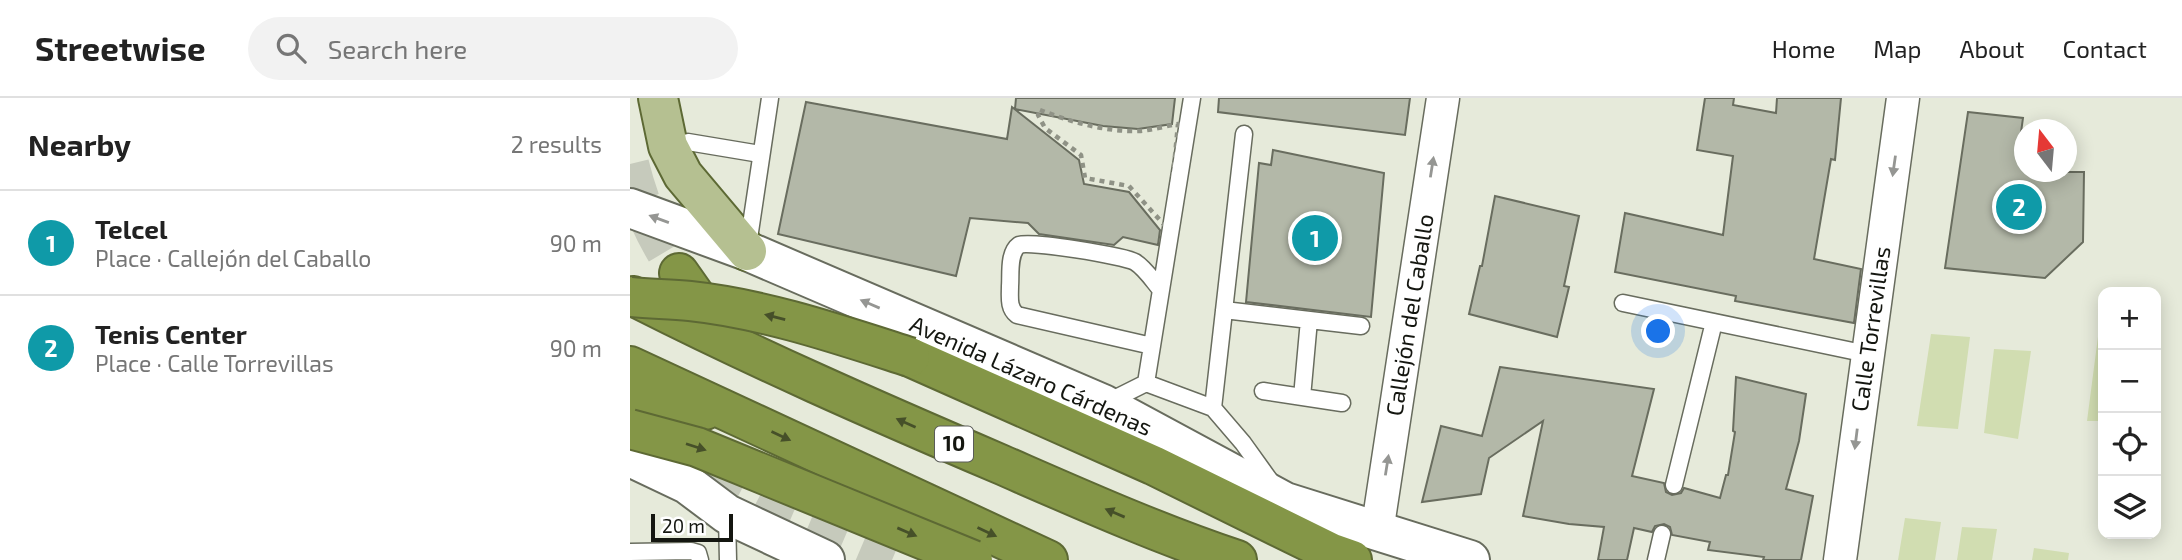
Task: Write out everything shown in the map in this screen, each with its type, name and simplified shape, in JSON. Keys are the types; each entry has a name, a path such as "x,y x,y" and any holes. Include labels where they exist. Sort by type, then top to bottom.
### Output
{"highway":[{"path":"679,273 731,345"},
{"path":"630,296 690,301 753,312 825,330 910,357 1153,465 1332,553 1352,560"},
{"name":"10","path":"630,296 731,345 1178,540 1237,560"},
{"path":"630,366 1048,560"},
{"path":"630,404 728,411"},
{"path":"630,429 720,456 973,560"},
{"path":"1153,465 1282,500"}],"main road":[{"path":"659,98 668,146 683,175 747,251"}],"street":[{"name":"Callejón del Caballo","path":"1377,532 1443,98"},
{"name":"Calle Torrevillas","path":"1840,560 1903,98"},
{"name":"Avenida Lázaro Cárdenas","path":"630,208 747,251 1103,404 1282,500 1470,560"},
{"path":"634,476 679,499 719,509 825,560"}],"lane":[{"path":"747,251 770,98"},
{"path":"1146,383 1192,98"},
{"path":"1213,408 1244,134"},
{"path":"688,142 760,154"},
{"path":"1152,346 1017,315 1011,307 1010,299 1012,257 1016,248 1026,243 1075,249 1135,262 1161,290"},
{"path":"1623,303 1867,355"},
{"path":"1224,310 1361,326"},
{"path":"1302,397 1309,320"},
{"path":"1674,485 1714,322"},
{"path":"1103,404 1146,383 1213,408 1243,443 1282,500"},
{"path":"1263,391 1342,403"},
{"path":"719,509 727,560"},
{"path":"1656,560 1662,534"},
{"path":"630,552 691,551 698,553 700,560"}],"path":[{"path":"1040,110 1063,119 1101,128 1140,131 1178,124 1168,229 1129,186 1085,178 1081,155 1045,128 1038,115 1040,110"}],"green space":[{"path":"1931,334 1970,337 1958,429 1917,426"},
{"path":"2098,337 2098,421 2087,421"},
{"path":"1994,349 2031,351 2018,439 1984,433"},
{"path":"1905,518 1941,522 1935,560 1898,560"},
{"path":"1962,527 1997,529 1992,560 1957,560"},
{"path":"2034,548 2069,553 2068,560 2032,560"}],"building":[{"path":"1016,98 1175,98 1172,124 1138,129 1103,126 1015,109"},
{"path":"1219,98 1410,98 1405,135 1218,112"},
{"path":"1705,98 1734,98 1733,105 1776,113 1777,98 1841,98 1835,160 1831,159 1814,259 1861,269 1854,323 1735,301 1736,296 1615,272 1625,213 1723,235 1733,156 1697,150"},
{"path":"806,102 1007,139 1012,107 1079,160 1084,184 1129,192 1160,230 1158,245 1123,237 1114,245 1039,234 1028,223 970,218 956,276 778,234"},
{"path":"1968,112 2023,118 2014,119 2014,182 2077,182 2077,172 2084,172 2083,242 2045,278 1945,268"},
{"path":"1273,150 1384,173 1371,317 1246,302 1259,163 1271,165"},
{"path":"1495,196 1579,216 1564,286 1569,287 1557,337 1469,314 1482,266"},
{"path":"1500,367 1654,389 1632,476 1664,483 1666,492 1672,495 1681,493 1684,488 1720,498 1728,475 1735,432 1736,377 1806,394 1799,441 1786,489 1813,496 1801,560 1763,560 1764,557 1708,550 1710,542 1672,535 1670,527 1664,524 1655,526 1652,532 1634,528 1627,560 1598,560 1604,527 1523,516 1543,421 1489,458 1481,494 1422,502 1441,426 1482,436"}],"tunnel":[{"path":"630,164 649,221 679,273"},
{"path":"667,433 702,469 724,484 772,509 892,560"}],"place":[{"name":"Tenis Center","path":"2019,207"},
{"name":"Telcel","path":"1315,238"}]}
